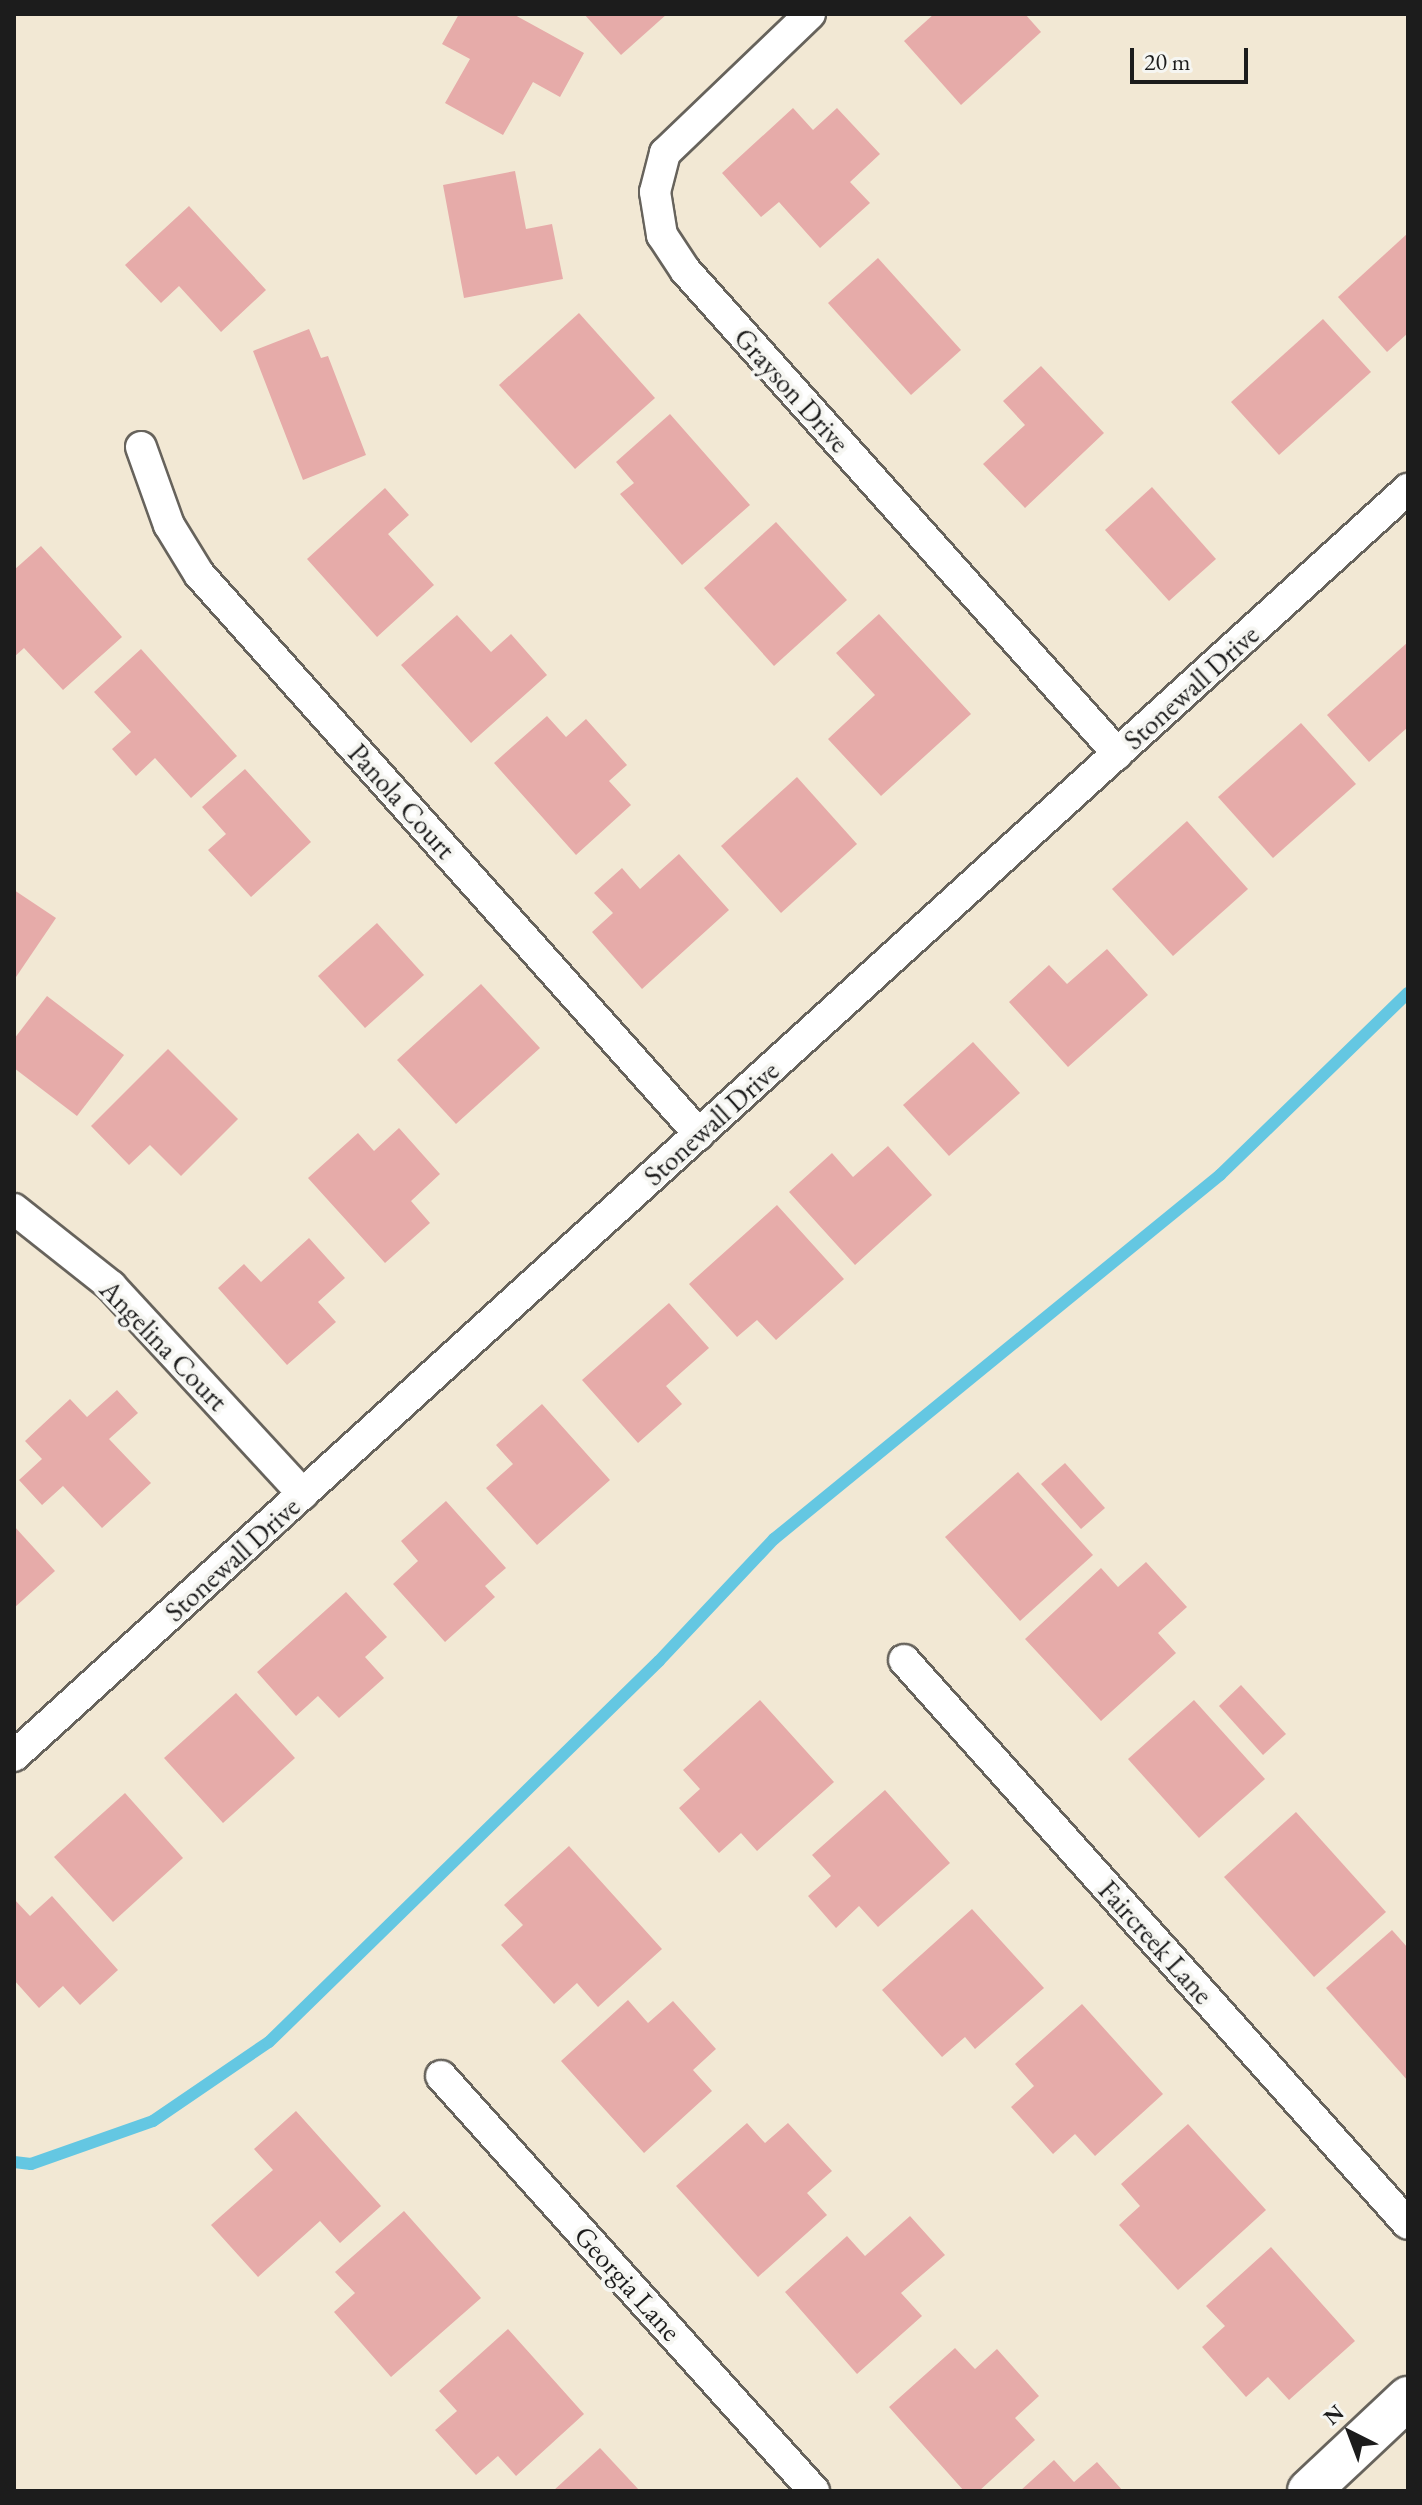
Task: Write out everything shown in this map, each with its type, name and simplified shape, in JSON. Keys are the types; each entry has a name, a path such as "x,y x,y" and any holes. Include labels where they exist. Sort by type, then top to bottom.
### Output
{"street":[{"name":"Grayson Drive","path":"810,14 665,153 655,192 662,235 685,270 1118,754"},
{"name":"Panola Court","path":"141,447 169,525 199,574 699,1134"},
{"name":"Stonewall Drive","path":"14,1756 1408,489"},
{"name":"Angelina Court","path":"14,1209 111,1286 303,1494"},
{"name":"Faircreek Lane","path":"904,1660 1408,2224"},
{"name":"Georgia Lane","path":"441,2076 814,2491"},
{"path":"1309,2491 1408,2398"}],"building":[{"path":"459,14 513,14 584,53 560,97 533,82 503,135 445,103 470,59 442,44"},
{"path":"584,14 667,14 621,55"},
{"path":"934,14 1025,14 1041,32 961,105 904,41"},
{"path":"793,108 813,130 837,108 880,154 850,182 870,203 820,248 779,202 761,217 722,173"},
{"path":"515,171 526,229 552,224 563,279 464,298 443,185"},
{"path":"189,206 266,290 221,332 179,286 161,303 125,265"},
{"path":"1408,233 1408,333 1387,352 1338,297"},
{"path":"878,258 961,350 911,395 828,303"},
{"path":"579,313 655,398 575,469 499,385"},
{"path":"1323,319 1371,372 1279,455 1231,402"},
{"path":"309,329 321,358 328,356 366,455 303,480 253,351"},
{"path":"1041,366 1104,433 1025,508 983,464 1025,425 1003,401"},
{"path":"670,414 750,505 682,565 620,494 634,483 616,462"},
{"path":"1152,487 1216,559 1169,601 1105,530"},
{"path":"385,488 409,515 388,534 434,585 377,637 307,559"},
{"path":"776,522 847,600 774,666 704,588"},
{"path":"41,546 122,637 63,690 24,648 14,657 14,570"},
{"path":"879,614 971,714 881,796 828,739 875,695 836,653"},
{"path":"457,615 491,652 511,634 547,675 471,743 401,665"},
{"path":"1408,642 1408,727 1369,762 1327,715"},
{"path":"141,649 237,756 191,798 155,758 136,776 112,749 131,732 94,692"},
{"path":"547,716 566,737 586,719 627,765 609,781 631,805 576,855 494,763"},
{"path":"1301,723 1356,784 1273,858 1218,797"},
{"path":"245,769 311,842 251,897 208,850 226,834 202,807"},
{"path":"797,777 857,844 781,913 721,846"},
{"path":"1187,821 1248,889 1173,956 1112,889"},
{"path":"679,854 729,910 642,989 592,932 613,913 594,893 622,868 640,889"},
{"path":"14,890 56,918 14,980"},
{"path":"377,923 424,975 365,1028 318,976"},
{"path":"1107,949 1148,995 1068,1067 1009,1002 1049,965 1067,984"},
{"path":"481,984 540,1048 456,1124 397,1060"},
{"path":"47,996 124,1055 77,1116 14,1068 14,1039"},
{"path":"973,1042 1020,1093 949,1156 903,1105"},
{"path":"168,1049 238,1119 181,1176 150,1145 129,1165 91,1126"},
{"path":"399,1128 440,1174 411,1201 430,1223 385,1263 308,1178 358,1133 374,1151"},
{"path":"888,1146 932,1195 855,1265 789,1192 832,1153 853,1177"},
{"path":"777,1205 844,1279 776,1340 757,1320 737,1337 689,1284"},
{"path":"309,1238 345,1278 318,1302 336,1322 287,1365 218,1288 244,1264 261,1282"},
{"path":"669,1303 709,1348 666,1386 682,1404 638,1443 582,1380"},
{"path":"117,1390 138,1413 109,1439 151,1483 102,1528 63,1486 42,1505 19,1480 42,1459 25,1441 70,1399 87,1417"},
{"path":"542,1404 610,1480 537,1545 486,1488 513,1464 496,1445"},
{"path":"1065,1463 1105,1508 1081,1529 1041,1484"},
{"path":"1018,1472 1093,1555 1020,1621 945,1537"},
{"path":"446,1501 506,1568 485,1586 495,1597 445,1642 393,1584 418,1561 401,1541"},
{"path":"14,1526 55,1571 14,1608"},
{"path":"1146,1562 1187,1607 1158,1633 1176,1653 1101,1721 1025,1639 1101,1568 1118,1587"},
{"path":"346,1592 387,1637 365,1657 384,1678 339,1718 318,1696 296,1716 257,1672"},
{"path":"1241,1685 1286,1734 1263,1755 1219,1706"},
{"path":"236,1693 295,1758 223,1823 164,1758"},
{"path":"760,1700 834,1782 757,1851 741,1833 719,1853 679,1808 700,1789 683,1770"},
{"path":"1194,1700 1265,1779 1199,1838 1128,1759"},
{"path":"885,1790 950,1863 878,1927 859,1906 836,1928 808,1896 831,1876 812,1855"},
{"path":"125,1793 183,1858 113,1922 54,1857"},
{"path":"1296,1812 1386,1912 1314,1977 1224,1877"},
{"path":"569,1846 662,1949 598,2007 577,1983 554,2004 501,1945 523,1925 504,1905"},
{"path":"52,1896 118,1970 80,2005 63,1986 39,2008 14,1980 14,1899 30,1916"},
{"path":"972,1909 1044,1988 975,2049 965,2037 942,2057 882,1990"},
{"path":"1392,1930 1408,1948 1408,2081 1326,1988"},
{"path":"628,2000 648,2023 673,2001 716,2049 693,2070 712,2091 644,2153 561,2061"},
{"path":"1082,2004 1163,2094 1095,2156 1075,2134 1053,2154 1011,2107 1034,2086 1015,2064"},
{"path":"296,2111 381,2206 340,2243 320,2221 258,2277 211,2225 273,2170 254,2149"},
{"path":"747,2123 765,2143 788,2123 832,2171 807,2193 827,2215 758,2277 676,2186"},
{"path":"1188,2124 1266,2210 1178,2290 1119,2225 1140,2206 1121,2184"},
{"path":"404,2211 481,2298 391,2377 334,2312 355,2293 335,2272"},
{"path":"910,2216 945,2255 901,2293 922,2316 857,2374 785,2292 847,2236 865,2256"},
{"path":"1271,2247 1355,2341 1289,2400 1268,2377 1246,2397 1202,2347 1225,2326 1206,2306"},
{"path":"508,2329 584,2414 516,2476 498,2456 476,2475 435,2430 457,2411 439,2391"},
{"path":"955,2348 975,2369 997,2349 1039,2396 1015,2418 1035,2440 979,2491 964,2491 889,2407"},
{"path":"600,2448 640,2491 553,2491"},
{"path":"1054,2460 1074,2482 1097,2462 1123,2491 1020,2491"}],"waterway":[{"path":"14,2162 31,2164 153,2121 269,2042 659,1661 774,1539 1220,1175 1408,993"}]}
